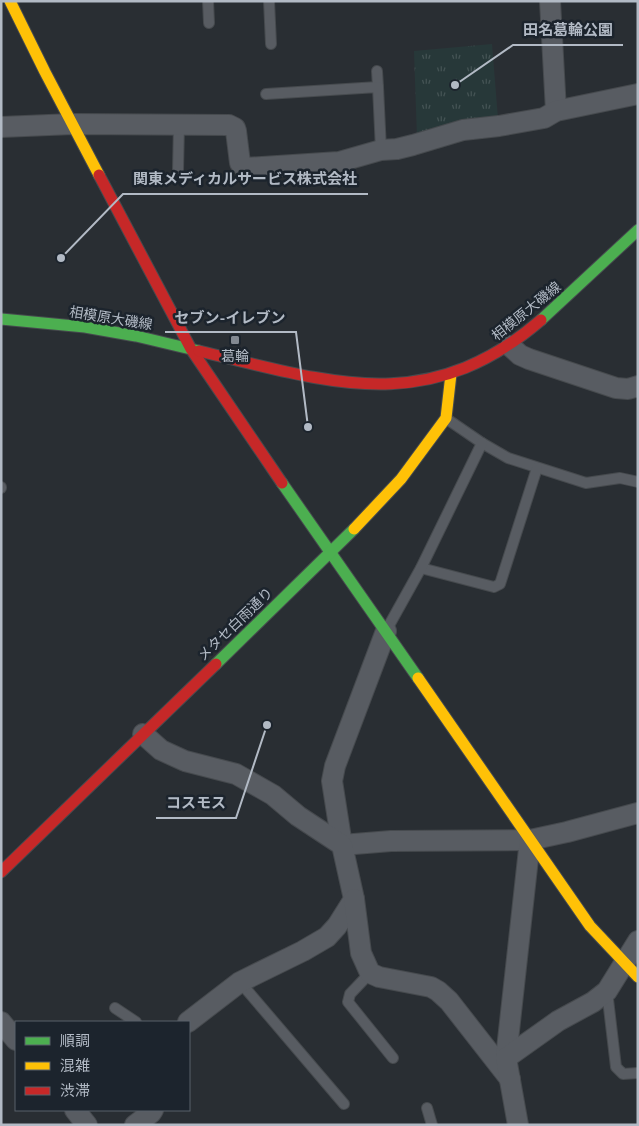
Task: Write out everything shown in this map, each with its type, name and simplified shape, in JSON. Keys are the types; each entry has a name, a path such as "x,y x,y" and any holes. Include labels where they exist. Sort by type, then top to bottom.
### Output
{"street":[{"path":"10,1 192,349 590,926 631,970"},
{"path":"550,1 556,111"},
{"path":"1,126 73,124 229,125 233,126 236,131 240,163 245,168 339,162 381,150 397,149 463,130 544,118 556,111 638,94"},
{"name":"相模原大磯線","path":"1,319 85,327 192,349 304,376 367,385 416,383 451,374 482,362 510,346 538,324 638,230"},
{"path":"510,346 520,355 529,359 616,388 628,389 638,386"},
{"name":"メタセ白雨通り","path":"1,872 366,517 401,479 446,418 451,374"},
{"path":"386,631 335,766 332,781 342,845 354,899 361,953 370,974 431,987 438,991 449,1001 510,1079"},
{"path":"143,734 161,750 185,761 236,774 273,795 298,816 342,845 391,841 530,840 638,813"},
{"path":"518,1125 506,1058 530,840"},
{"path":"189,1021 240,982 303,952 327,937 337,926 354,899"},
{"path":"506,1058 558,1021 607,992 631,970 638,941"},
{"path":"76,1111 87,1125"}],"lane":[{"path":"208,1 209,23"},
{"path":"269,1 271,44"},
{"path":"377,71 381,150"},
{"path":"266,94 378,87"},
{"path":"178,171 179,124"},
{"path":"446,418 508,458 537,468 586,483 620,478 638,482"},
{"path":"386,631 421,568 482,443"},
{"path":"421,568 494,587 500,584 537,468"},
{"path":"370,974 350,994 348,1002 394,1058"},
{"path":"240,982 344,1104"},
{"path":"607,992 614,1062 619,1072 623,1074 638,1073"},
{"path":"115,1008 134,1021"},
{"path":"427,1108 432,1125"}],"green space":[{"path":"492,44 498,119 417,137 414,51"}],"traffic: fast":[{"path":"541,320 638,230"},
{"path":"1,319 85,327 136,336 199,351"},
{"path":"282,483 418,678"},
{"path":"216,664 354,529"}],"traffic: slow":[{"path":"10,1 99,175"},
{"path":"354,529 401,479 446,418 451,374"},
{"path":"418,678 590,926 638,977"}],"traffic: jam":[{"path":"99,175 191,349 282,483"},
{"path":"199,351 335,381 376,384 417,381 458,371 499,351 541,320"},
{"path":"1,872 216,664"}],"place":[{"name":"田名葛輪公園","path":"455,85"},
{"name":"関東メディカルサービス株式会社","path":"61,258"},
{"name":"葛輪","path":"235,340"},
{"name":"セブン-イレブン","path":"308,427"},
{"name":"コスモス","path":"267,725"}]}
